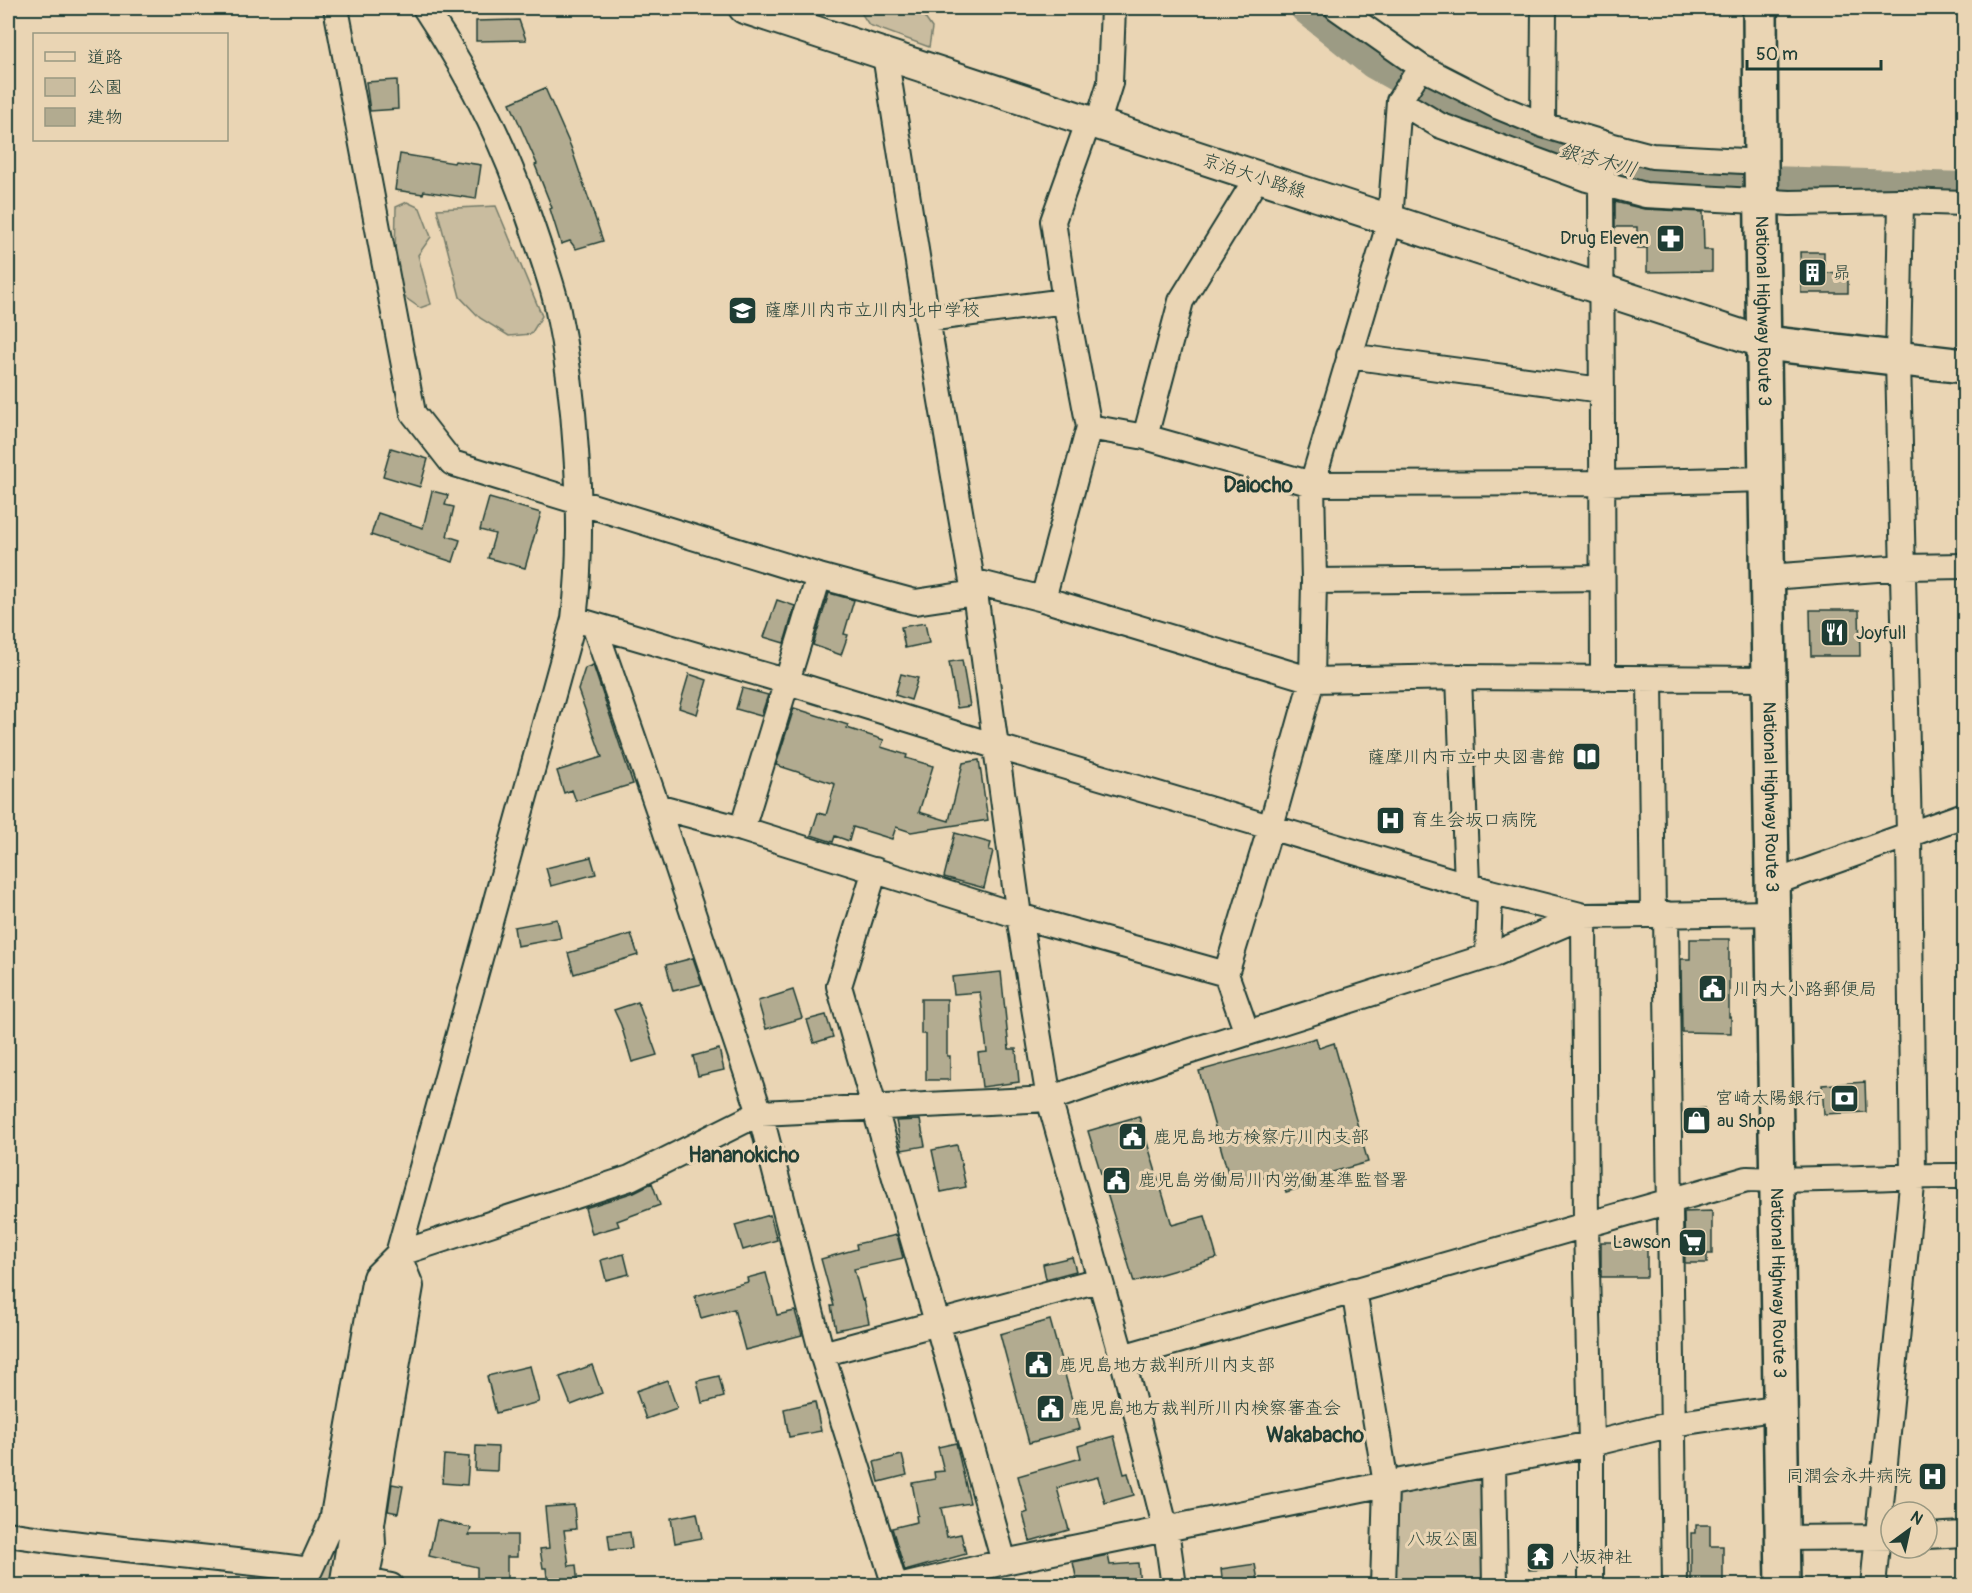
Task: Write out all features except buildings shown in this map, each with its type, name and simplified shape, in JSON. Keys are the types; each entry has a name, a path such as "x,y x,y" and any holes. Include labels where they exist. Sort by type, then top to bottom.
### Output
{"highway":[{"name":"National Highway Route 3","path":"1761,8 1783,1586"},
{"path":"1765,343 1965,366"}],"main road":[{"name":"京泊大小路線","path":"744,8 1765,343"}],"street":[{"path":"336,8 413,413 452,464 819,576 915,602 973,587 1043,599 1312,680 1459,677 1770,679"},
{"path":"425,8 477,93 499,138 516,177 544,260 557,306 572,395 580,502 578,584 584,622 657,806 760,1113 822,1354 895,1586"},
{"path":"1043,599 1089,427 1065,301 1053,221 1110,83 1113,8"},
{"path":"1337,8 1420,69 1499,107 1605,147 1762,182 1901,201 1965,203"},
{"path":"1543,125 1544,8"},
{"path":"885,55 973,587 1019,916 1049,1099 1122,1357 1166,1530 1174,1586"},
{"path":"1247,1033 1226,974 1312,680 1314,581 1312,484 1390,221 1401,98 1420,69"},
{"path":"1401,98 1439,125 1655,196 1762,182"},
{"path":"1603,678 1600,289 1601,180 1605,147"},
{"path":"1145,437 1181,301 1258,176"},
{"path":"1887,1500 1913,1175 1910,834 1898,359 1901,201"},
{"path":"927,319 1065,301"},
{"path":"1349,356 1601,390"},
{"path":"1089,427 1145,437 1312,484 1767,480"},
{"path":"1769,577 1904,567 1965,566"},
{"path":"742,829 819,576"},
{"path":"1314,581 1602,578"},
{"path":"584,622 1490,892 1584,916 1660,914 1774,898 1910,834 1965,815"},
{"path":"391,1586 354,1583 399,1254 584,622"},
{"path":"1459,677 1467,884"},
{"path":"1650,679 1670,1201 1675,1586"},
{"path":"657,806 742,829 1019,916 1226,974"},
{"path":"875,870 839,986 1004,1562"},
{"path":"1490,892 1490,956"},
{"path":"8,1534 50,1541 310,1570 332,1521 375,1277 399,1254 630,1178 760,1113 1049,1099 1490,956 1584,916"},
{"path":"1584,916 1591,1586"},
{"path":"1122,1357 1748,1179 1965,1176"},
{"path":"822,1354 1099,1280"},
{"path":"1354,1290 1386,1484 1383,1586"},
{"path":"903,1586 1004,1562 1591,1444 1673,1424 1780,1408"},
{"path":"1493,1463 1495,1586"},
{"path":"1939,1535 1965,1534"},
{"path":"1782,1538 1879,1538"},
{"path":"1873,1586 1879,1560"}],"green space":[{"path":"858,8 918,8 932,28 929,47 869,25"},
{"path":"407,202 420,208 431,237 418,255 431,304 420,308 403,296 395,259 396,207"},
{"path":"496,206 542,316 531,334 509,336 480,318 460,297 437,209"},
{"name":"八坂公園","path":"1488,1473 1491,1585 1395,1586 1399,1493"}],"waterway":[{"name":"銀杏木川","path":"1306,8 1374,63 1476,120 1518,137 1632,172 1741,181 1964,188"}],"tunnel":[{"path":"310,1570 364,1581"}],"place":[{"name":"Drug Eleven","path":"1670,238"},
{"name":"昴","path":"1812,273"},
{"name":"薩摩川内市立川内北中学校","path":"743,310"},
{"name":"Joyfull","path":"1835,633"},
{"name":"薩摩川内市立中央図書館","path":"1586,757"},
{"name":"育生会坂口病院","path":"1390,820"},
{"name":"川内大小路郵便局","path":"1712,989"},
{"name":"宮崎太陽銀行","path":"1844,1098"},
{"name":"au Shop","path":"1696,1121"},
{"name":"鹿児島地方検察庁川内支部","path":"1132,1137"},
{"name":"鹿児島労働局川内労働基準監督署","path":"1117,1180"},
{"name":"Lawson","path":"1692,1242"},
{"name":"鹿児島地方裁判所川内支部","path":"1038,1365"},
{"name":"鹿児島地方裁判所川内検察審査会","path":"1050,1408"},
{"name":"同潤会永井病院","path":"1933,1476"},
{"name":"八坂神社","path":"1540,1557"}],"district":[{"name":"Daiocho","path":"1258,485"},
{"name":"Hananokicho","path":"744,1155"},
{"name":"Wakabacho","path":"1315,1435"}]}
